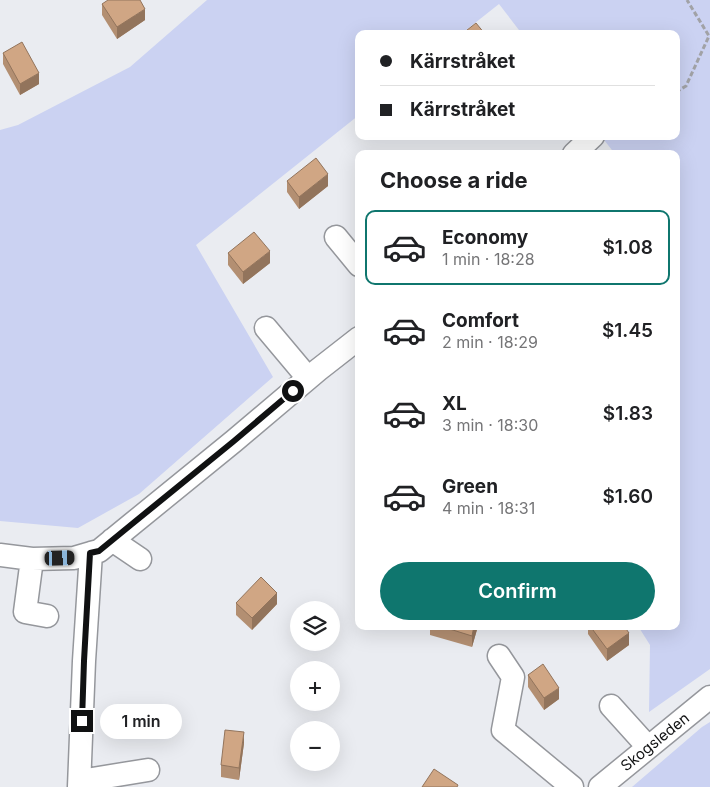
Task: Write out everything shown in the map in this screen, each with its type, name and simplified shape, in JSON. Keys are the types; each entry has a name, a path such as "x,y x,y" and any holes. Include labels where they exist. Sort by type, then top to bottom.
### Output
{"street":[{"path":"578,150 589,140"},
{"path":"336,237 355,260"},
{"path":"266,328 308,378"},
{"path":"0,555 32,559 74,558 99,551 308,378 355,344"},
{"path":"112,540 140,559"},
{"path":"90,553 79,784 148,770"},
{"path":"32,559 25,612 46,616"},
{"path":"500,656 513,677 503,730 572,787"},
{"name":"Skogsleden","path":"600,787 710,697"},
{"path":"612,706 648,747"}],"path":[{"path":"680,90 686,86 709,36 687,0"}],"shaded area":[{"path":"207,0 710,0 710,669 649,712 650,645 641,630 680,630 680,150 612,150 604,140 680,140 680,30 519,30 499,4 466,30 355,30 355,118 196,245 273,377 139,494 78,528 0,521 0,130 18,125 130,67"},
{"path":"710,722 710,787 632,787 702,727"}],"building":[{"path":"108,0 140,0 145,9 117,27 102,4"},
{"path":"476,23 482,30 467,30"},
{"path":"22,42 39,73 20,84 3,53"},
{"path":"316,158 328,174 299,197 287,181"},
{"path":"254,232 270,251 243,272 228,253"},
{"path":"261,577 277,593 252,618 236,603"},
{"path":"453,630 473,630 472,636"},
{"path":"593,630 627,630 629,633 607,649"},
{"path":"543,664 559,688 544,698 528,675"},
{"path":"225,730 244,732 239,768 221,765"},
{"path":"434,769 458,785 457,787 422,787"}],"route":[{"path":"82,721 90,553 99,551 293,391"}]}
